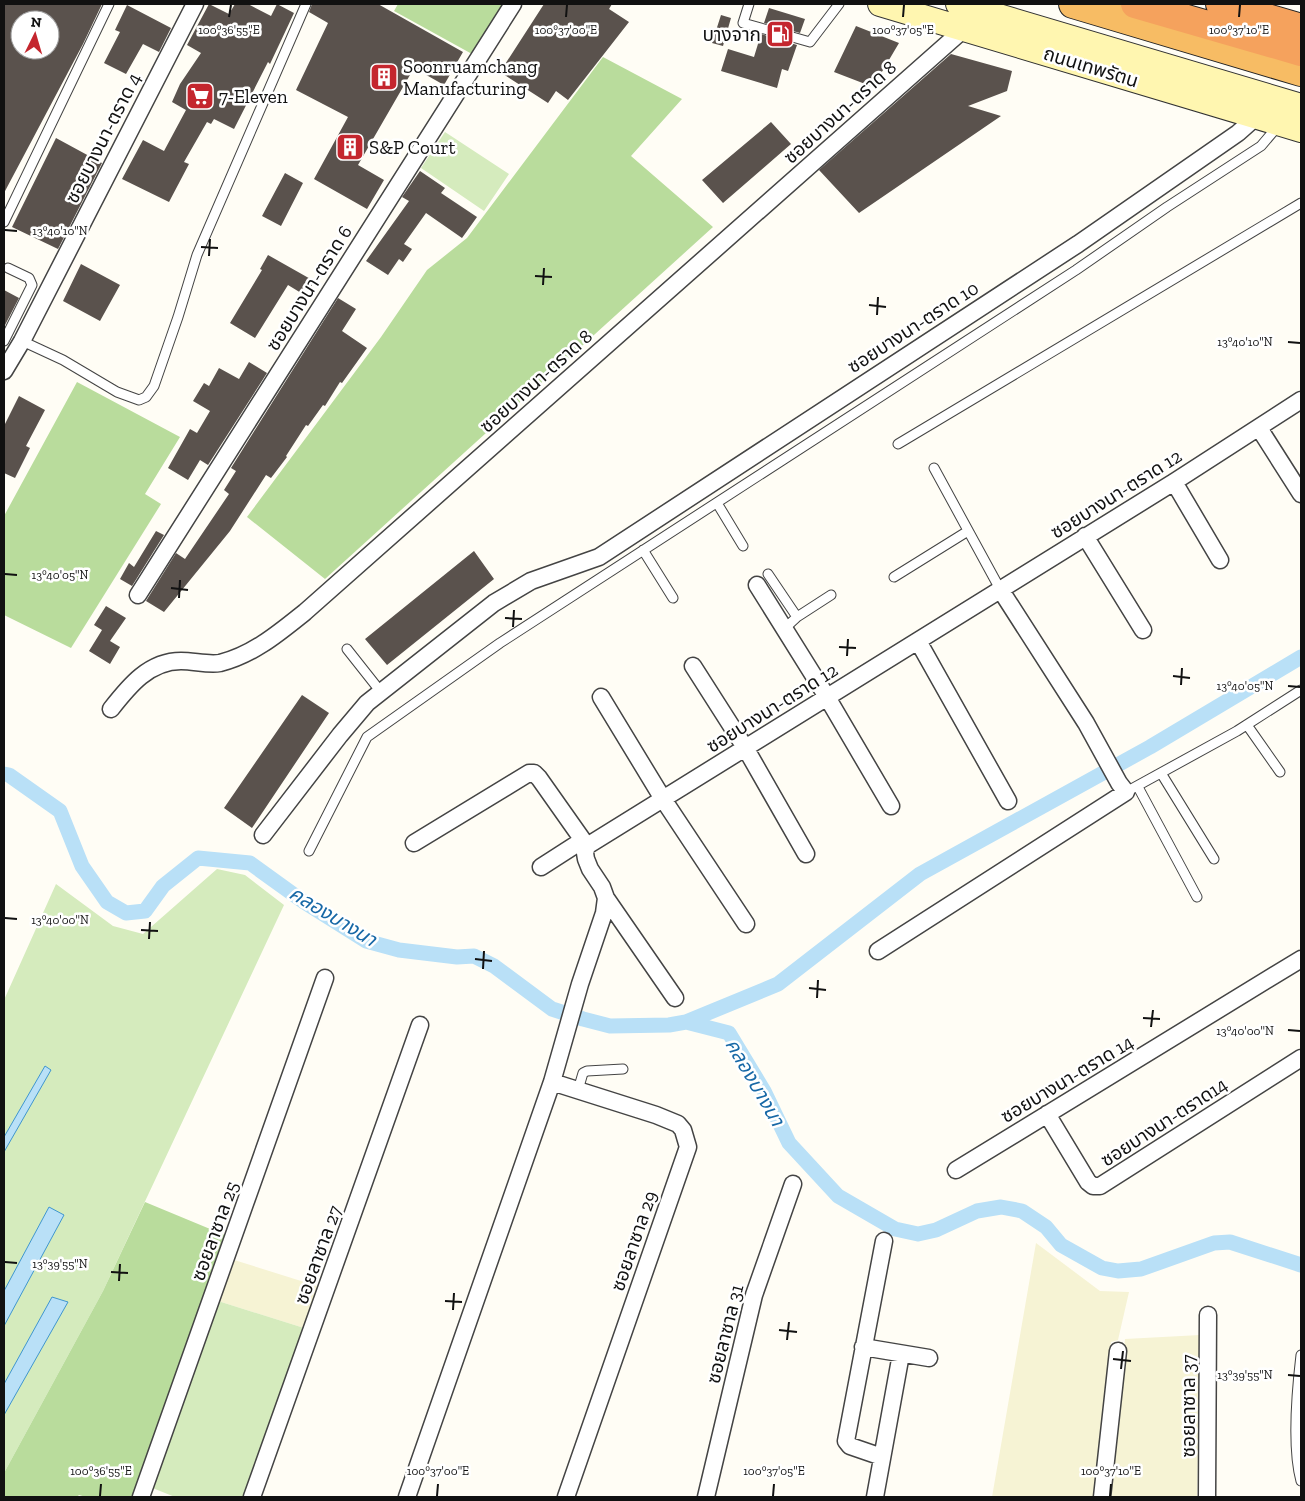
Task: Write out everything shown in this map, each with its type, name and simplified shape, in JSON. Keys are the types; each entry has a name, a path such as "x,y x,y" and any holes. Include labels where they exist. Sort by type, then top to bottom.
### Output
{"highway":[{"path":"1073,4 1301,72"},
{"path":"1135,4 1301,52"},
{"path":"1220,4 1301,28"}],"main road":[{"name":"ถนนเทพรัตน","path":"880,4 1291,127"},
{"path":"958,4 1301,106"}],"street":[{"name":"ซอยบางนา-ตราด 4","path":"4,371 22,341 194,4"},
{"name":"ซอยบางนา-ตราด 6","path":"138,594 513,4"},
{"name":"ซอยบางนา-ตราด 8","path":"111,709 134,681 151,668 164,663 181,661 218,663 236,658 272,638 306,612 964,29"},
{"name":"ซอยบางนา-ตราด 10","path":"263,835 367,703 494,603 531,581 599,557 1078,244 1238,133 1256,116"},
{"name":"ซอยบางนา-ตราด 12","path":"541,867 663,799 746,749 1084,536 1174,482 1301,400"},
{"path":"1259,428 1301,494"},
{"path":"1174,482 1220,560"},
{"path":"1084,536 1143,630"},
{"path":"763,580 784,628 891,806"},
{"path":"878,951 1128,787 1100,749 1086,723 1000,589"},
{"path":"918,641 1008,802"},
{"path":"693,666 746,749 806,854"},
{"path":"602,697 663,799 746,924"},
{"path":"414,843 529,773 534,773 585,843 586,859 606,898 675,998"},
{"path":"407,1497 552,1082 580,984 604,913 606,898"},
{"name":"ซอยบางนา-ตราด 14","path":"956,1170 1301,959"},
{"name":"ซอยลาซาล 25","path":"142,1497 325,978"},
{"name":"ซอยลาซาล 27","path":"252,1497 420,1025"},
{"name":"ซอยบางนา-ตราด14","path":"1047,1114 1088,1182 1093,1186 1100,1186 1301,1058"},
{"name":"ซอยลาซาล 29","path":"552,1082 656,1115 678,1124 683,1130 688,1146 566,1497"},
{"name":"ซอยลาซาล 31","path":"706,1497 754,1295 793,1184"},
{"path":"882,1457 850,1446 846,1441 884,1240"},
{"name":"ซอยลาซาล 37","path":"1208,1315 1208,1497"},
{"path":"863,1347 930,1358"},
{"path":"1102,1497 1118,1351"},
{"path":"875,1497 900,1354"}],"lane":[{"path":"4,222 109,4"},
{"path":"22,341 63,360 126,397 139,400 148,395 154,386 162,365 197,255 306,4"},
{"path":"749,4 743,23 810,42 839,4"},
{"path":"309,851 367,737 500,643 1076,270 1167,207 1291,127"},
{"path":"898,444 1301,203"},
{"path":"4,341 32,285 29,278 8,268"},
{"path":"934,468 1000,589"},
{"path":"717,503 743,546"},
{"path":"894,577 968,531"},
{"path":"643,550 673,598"},
{"path":"763,580 797,617"},
{"path":"784,628 797,617 831,595"},
{"path":"346,650 381,692"},
{"path":"1197,897 1128,787 1162,773 1247,724 1301,690"},
{"path":"1247,724 1280,772"},
{"path":"1162,773 1214,859"},
{"path":"578,1090 583,1073 587,1070 623,1070"},
{"path":"1301,1355 1298,1383 1297,1441 1298,1468 1301,1481"}],"shaded area":[{"path":"1036,1243 1100,1291 1129,1292 1118,1340 1111,1342 1096,1497 992,1497"},
{"path":"231,1259 317,1286 304,1328 218,1301"},
{"path":"1200,1335 1197,1497 1109,1497 1125,1339"}],"green space":[{"path":"398,4 504,4 472,54 394,11"},
{"path":"603,57 682,99 631,156 713,227 325,579 247,517 381,337 427,270 467,238"},
{"path":"445,132 509,174 484,211 421,168"},
{"path":"77,382 180,437 145,494 161,504 71,648 4,615 4,516"},
{"path":"217,869 245,875 284,905 103,1291 4,1473 4,1000 56,884 113,926 143,934"},
{"path":"145,1202 227,1236 134,1497 86,1497 79,1495 77,1497 4,1497 4,1473 103,1291"},
{"path":"218,1301 304,1328 243,1497 175,1497 150,1487"}],"water":[{"path":"45,1066 51,1070 4,1152 4,1137"},
{"path":"49,1207 64,1215 4,1326 4,1291"},
{"path":"52,1297 68,1302 4,1415 4,1384"}],"building":[{"path":"4,4 102,4 83,44 4,193"},
{"path":"209,4 229,14 235,4 248,4 271,16 277,4 294,13 270,64 268,62 234,129 214,119 211,124 207,122 184,162 189,164 169,202 122,179 143,140 164,151 186,110 172,102 180,84 201,53 187,45"},
{"path":"312,4 378,4 463,52 444,85 414,68 358,165 384,180 367,209 314,179 348,117 296,90 328,23 309,12"},
{"path":"544,4 612,4 609,9 629,22 568,100 556,91 548,103 500,72"},
{"path":"127,5 171,28 159,52 143,44 126,74 104,63 120,32 115,30"},
{"path":"769,8 805,19 800,33 764,23"},
{"path":"721,15 731,18 723,46 712,43"},
{"path":"856,26 899,43 873,87 834,72"},
{"name":"บางจาก","path":"761,34 797,45 788,71 782,69 777,88 721,71 728,49 754,57"},
{"path":"951,54 1012,71 1007,91 968,106 1001,116 859,213 819,170"},
{"path":"771,122 791,144 723,203 702,180"},
{"path":"56,138 102,163 58,249 12,227"},
{"path":"420,171 445,188 441,193 477,217 462,238 426,213 404,244 412,249 403,262 399,259 388,275 366,261 409,201 402,197"},
{"path":"285,173 303,183 281,226 262,216"},
{"path":"268,255 314,281 306,296 288,285 255,338 230,323 262,270 260,269"},
{"path":"81,264 120,285 100,321 63,301"},
{"path":"4,290 19,298 4,327"},
{"path":"338,298 356,309 342,331 367,348 342,383 340,382 325,406 323,405 308,426 306,425 287,457 271,478 266,475 230,531 164,612 146,601 176,553 185,559 229,494 224,490 236,471 231,468"},
{"path":"249,362 267,373 208,465 200,460 188,480 168,468 190,429 197,433 210,411 193,401 204,383 209,386 219,368 239,379"},
{"path":"19,396 45,410 26,446 30,448 15,478 4,473 4,426"},
{"path":"156,531 164,535 132,586 120,579 129,563 134,567"},
{"path":"474,551 494,579 387,665 365,639"},
{"path":"106,606 126,618 110,641 120,647 110,664 89,651 102,630 94,625"},
{"path":"302,695 329,713 252,828 224,808"}],"waterway":[{"path":"686,1022 778,984 920,874 1150,747 1301,657"},
{"name":"คลองบางนา","path":"4,774 9,775 60,811 82,866 107,902 126,913 145,911 163,886 198,858 250,863 304,902 366,941 399,950 457,957 474,956 494,966 552,1009 610,1026 669,1025 686,1022 729,1033 764,1091 789,1143 838,1196 895,1229 918,1234 936,1230 977,1211 1001,1207 1022,1211 1046,1227 1061,1245 1102,1268 1118,1271 1141,1269 1214,1243 1230,1242 1301,1265"}],"place":[{"name":"บางจาก","path":"780,34"},
{"name":"Soonruamchang Manufacturing","path":"384,77"},
{"name":"7-Eleven","path":"200,96"},
{"name":"S&P Court","path":"350,147"}]}
